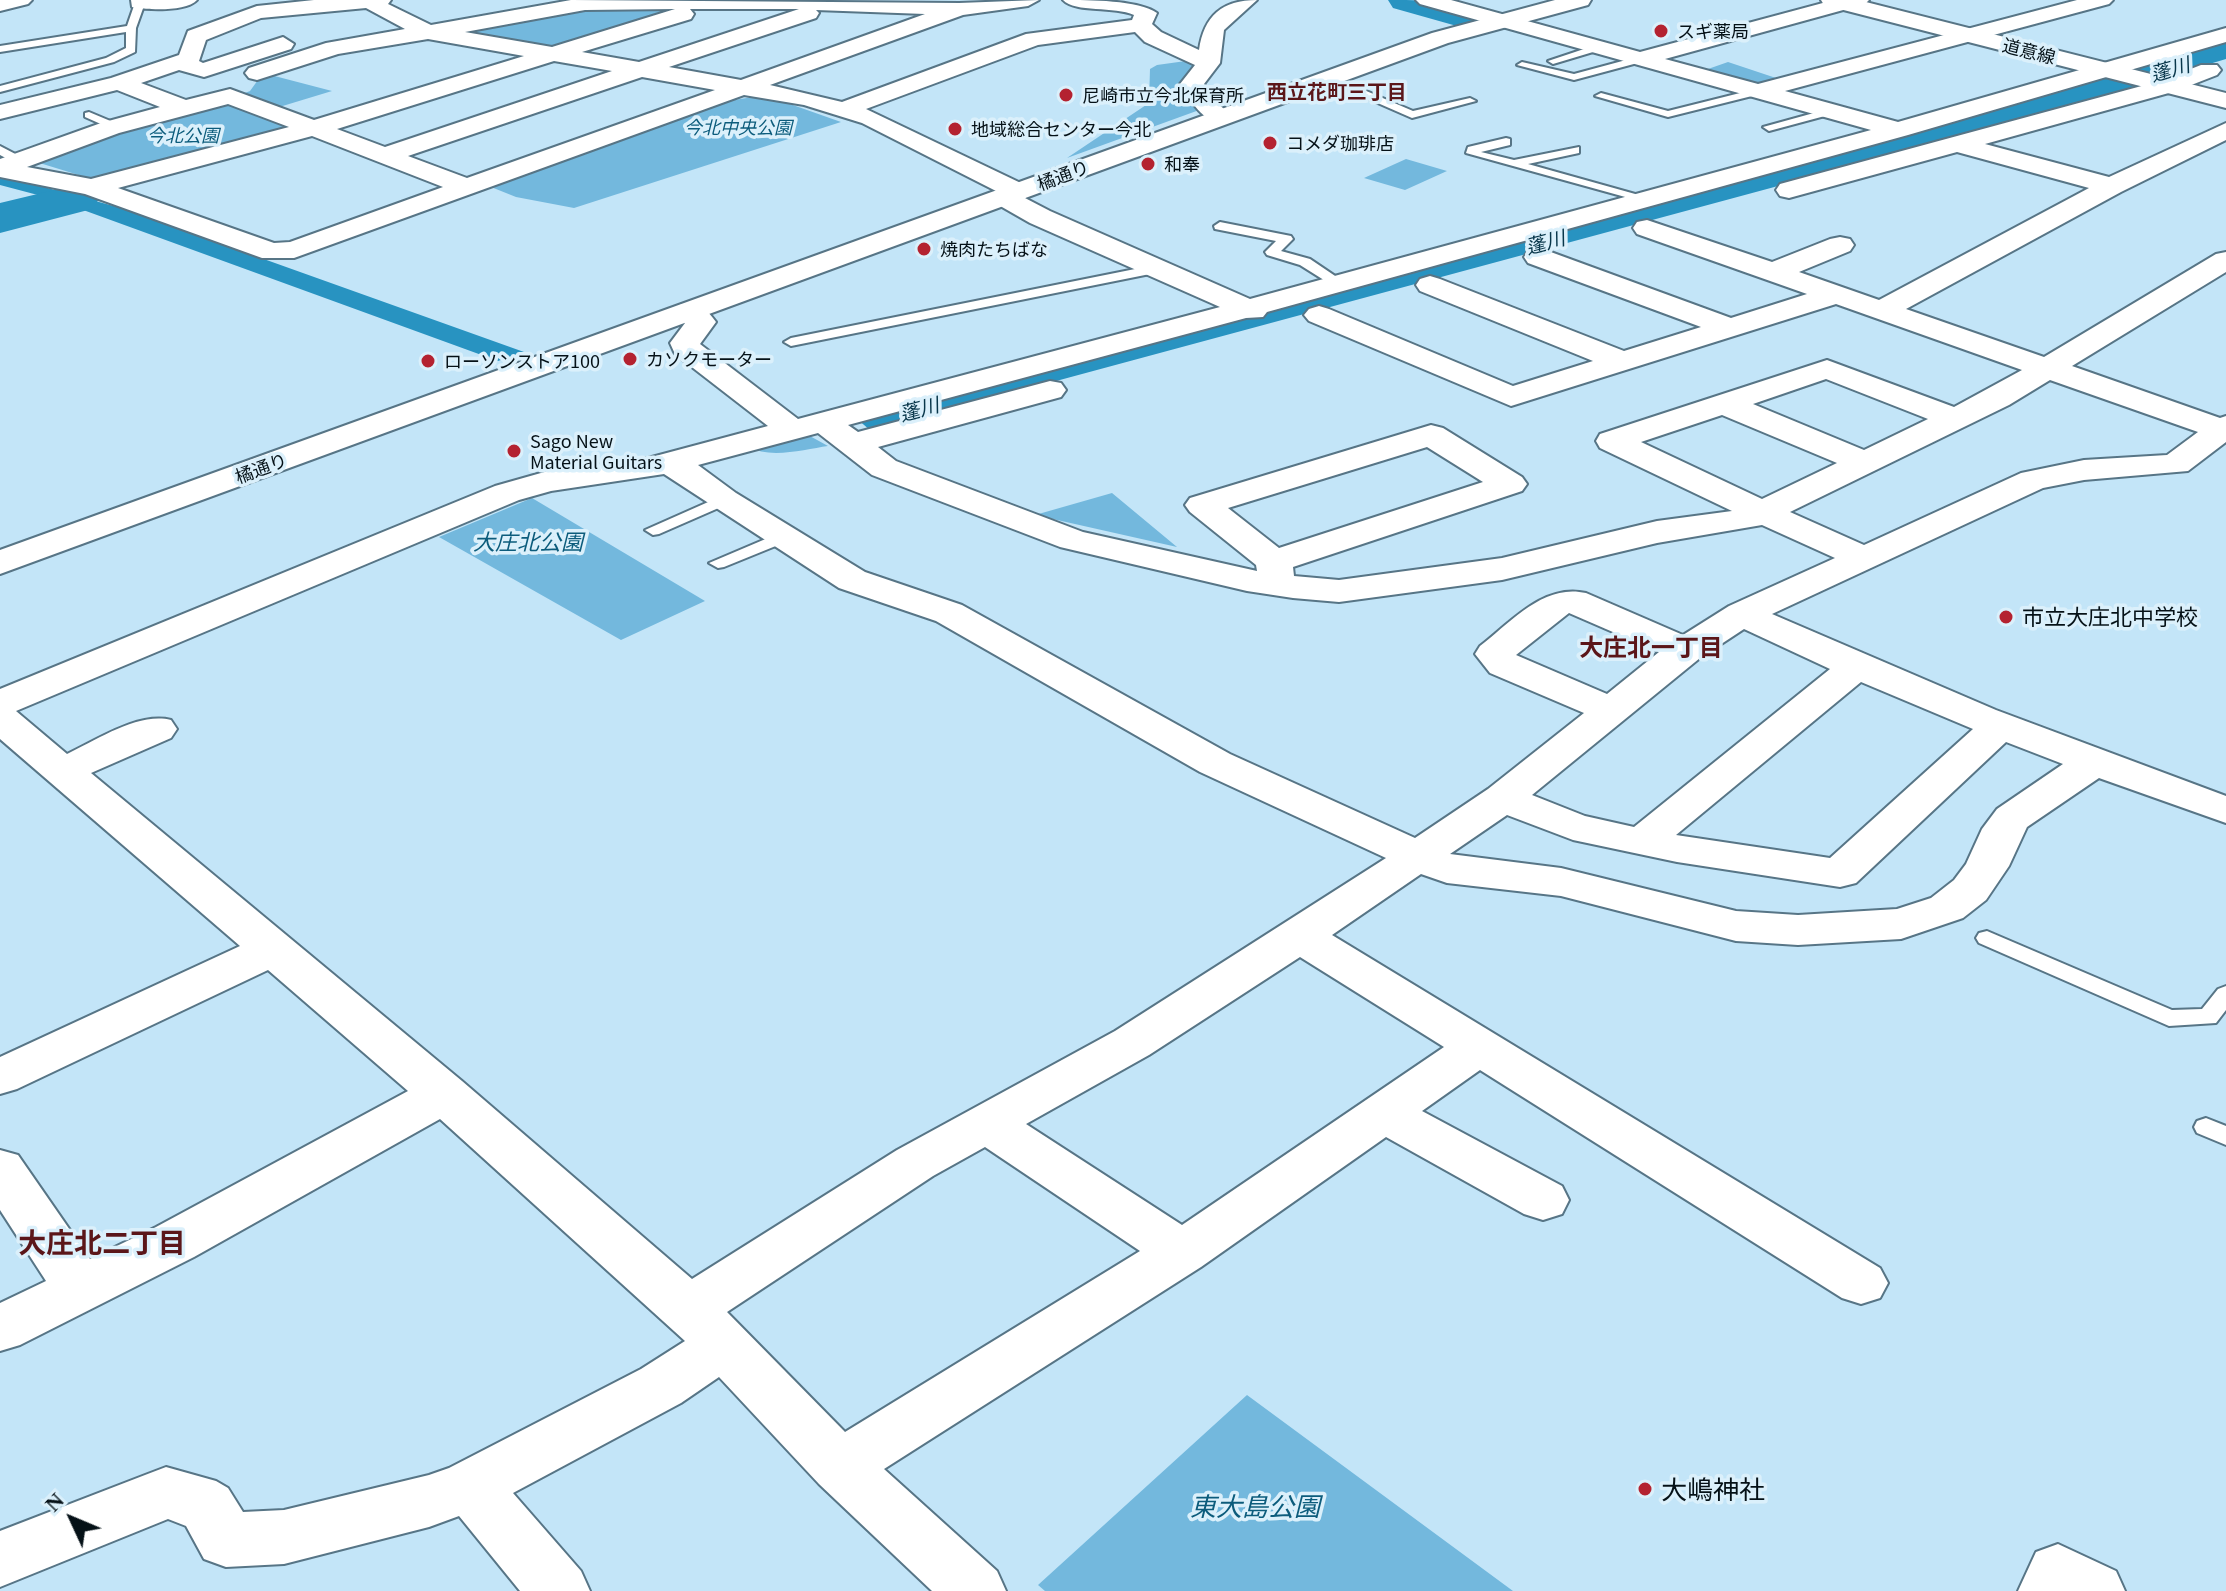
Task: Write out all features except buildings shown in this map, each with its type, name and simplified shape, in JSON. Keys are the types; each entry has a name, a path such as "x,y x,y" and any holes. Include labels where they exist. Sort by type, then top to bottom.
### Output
{"street":[{"path":"141,1 186,0"},
{"path":"0,112 119,83 179,63 189,59 196,36 247,15 374,0 380,9 428,32 808,99 871,118 1011,194 1040,217 1262,316"},
{"path":"179,63 204,70 273,47 334,48 585,4 788,1 959,9 1028,0"},
{"path":"1074,0 1126,5 1143,10 1146,13 1140,25"},
{"path":"1221,117 1207,106 1192,84 1209,63 1213,28 1246,0"},
{"path":"1427,0 1593,50 1899,130"},
{"name":"橘通り","path":"0,563 1440,38 1580,0"},
{"path":"1752,93 2102,0"},
{"path":"1635,61 1845,1"},
{"name":"道意線","path":"1845,1 2226,101"},
{"path":"91,187 311,129 718,3"},
{"path":"386,155 836,4"},
{"path":"5,162 91,187 272,252 294,250 959,9"},
{"path":"844,109 1034,39 1140,25"},
{"path":"1140,25 1153,37 1209,63"},
{"path":"890,35 919,43"},
{"path":"0,703 507,493 548,481 673,466 807,425 1262,316 1319,315 1538,257 1632,221 1899,130 2226,35"},
{"path":"257,73 300,49"},
{"path":"948,51 977,59"},
{"path":"1760,198 1959,145 2226,65"},
{"path":"119,83 186,109"},
{"path":"1819,110 1850,88"},
{"path":"5,162 230,96 466,187"},
{"path":"1882,310 2112,186 2226,130"},
{"path":"1959,145 2112,186"},
{"path":"2183,152 2212,160"},
{"path":"853,444 1262,316 1340,284 1632,221 1698,214"},
{"path":"1632,221 2224,429"},
{"path":"1773,272 1840,245"},
{"path":"1538,257 1730,328"},
{"path":"690,311 701,322 685,343 686,348 807,425 853,444 884,468 1072,540 1276,573 1339,591 1502,569 1657,532 1747,519 1998,398 2226,260"},
{"path":"1430,285 1623,362"},
{"path":"1319,315 1511,397 1837,294"},
{"path":"1864,558 1612,441 1827,369 1956,419"},
{"path":"1724,404 1866,463"},
{"path":"0,1559 166,1493 195,1499 207,1507 226,1540 284,1537 429,1501 470,1486 661,1386 707,1327 915,1163 1144,1036 1300,936 1503,798 1686,650 1742,614 2033,480 2084,470 2176,464 2224,429"},
{"path":"1431,435 1510,484 1276,573 1202,505 1431,435"},
{"path":"673,466 852,580 949,613 1215,763 1447,869 1561,882 1736,926 1798,930 1901,924 1947,908 1970,890 1987,866 2003,829 2012,818 2094,762"},
{"path":"1614,711 1504,665 1494,654 1557,604 1573,601 1686,650"},
{"path":"1742,614 1855,668 2226,810"},
{"path":"1644,840 1855,668"},
{"path":"0,718 444,1094 707,1327 840,1466 975,1591"},
{"path":"1503,798 1573,827 1677,849 1840,873 2001,725"},
{"path":"62,771 157,729"},
{"path":"1300,936 1861,1283"},
{"path":"0,1077 273,949"},
{"path":"840,1466 1182,1252 1478,1048"},
{"path":"0,1329 189,1235 444,1094"},
{"path":"1384,1113 1543,1200"},
{"path":"987,1124 1182,1252"},
{"path":"0,1169 81,1289"},
{"path":"470,1486 559,1591"}],"lane":[{"path":"0,89 110,60 131,50 131,28 141,1"},
{"path":"0,49 131,28"},
{"path":"1553,61 1593,50"},
{"path":"1522,65 1574,77 1635,61"},
{"path":"1329,78 1412,115 1464,104"},
{"path":"1601,96 1668,114 1752,93"},
{"path":"1769,127 1819,110"},
{"path":"89,115 116,127"},
{"path":"1506,142 1472,150 1472,153 1513,164 1632,221"},
{"path":"1513,164 1575,150"},
{"path":"1220,226 1286,239 1272,252 1305,262 1340,284"},
{"path":"791,342 1155,269"},
{"path":"653,530 724,500"},
{"path":"718,563 782,537"},
{"path":"1987,938 2169,1018 2208,1017 2226,994"}],"green space":[{"path":"589,5 689,8 570,46 550,47 449,30"},
{"path":"1193,60 1202,64 1202,109 1067,158 1149,103 1150,69 1157,65"},
{"path":"1728,62 1776,78 1759,84 1708,69"},
{"path":"263,73 332,91 276,108 246,97 245,93"},
{"name":"今北中央公園","path":"753,97 790,104 841,122 574,208 516,197 491,187 734,100"},
{"name":"今北公園","path":"213,103 227,104 288,128 95,180 33,161 37,157"},
{"path":"1406,159 1447,171 1405,190 1364,178"},
{"path":"808,435 828,446 777,453 749,446"},
{"path":"1112,493 1177,547 1035,515"},
{"name":"大庄北公園","path":"532,498 705,601 621,640 439,537"},
{"name":"東大島公園","path":"1247,1395 1513,1591 1045,1591 1038,1585"}],"water":[{"name":"蓬川","path":"2226,42 2226,59 2015,122 871,431 856,418 1900,136"},
{"path":"0,175 121,208 524,352 498,361 53,199 0,185"}],"waterway":[{"path":"1407,0 1471,18"},
{"path":"0,218 75,199"}],"place":[{"name":"スギ薬局","path":"1661,31"},
{"name":"尼崎市立今北保育所","path":"1066,95"},
{"name":"地域総合センター今北","path":"955,129"},
{"name":"コメダ珈琲店","path":"1270,143"},
{"name":"和奉","path":"1148,164"},
{"name":"焼肉たちばな","path":"924,249"},
{"name":"カソクモーター","path":"630,359"},
{"name":"ローソンストア100","path":"428,361"},
{"name":"Sago New Material Guitars","path":"514,451"},
{"name":"市立大庄北中学校","path":"2006,617"},
{"name":"大嶋神社","path":"1645,1489"}],"district":[{"name":"西立花町三丁目","path":"1337,91"},
{"name":"大庄北一丁目","path":"1651,647"},
{"name":"大庄北二丁目","path":"102,1242"}]}
